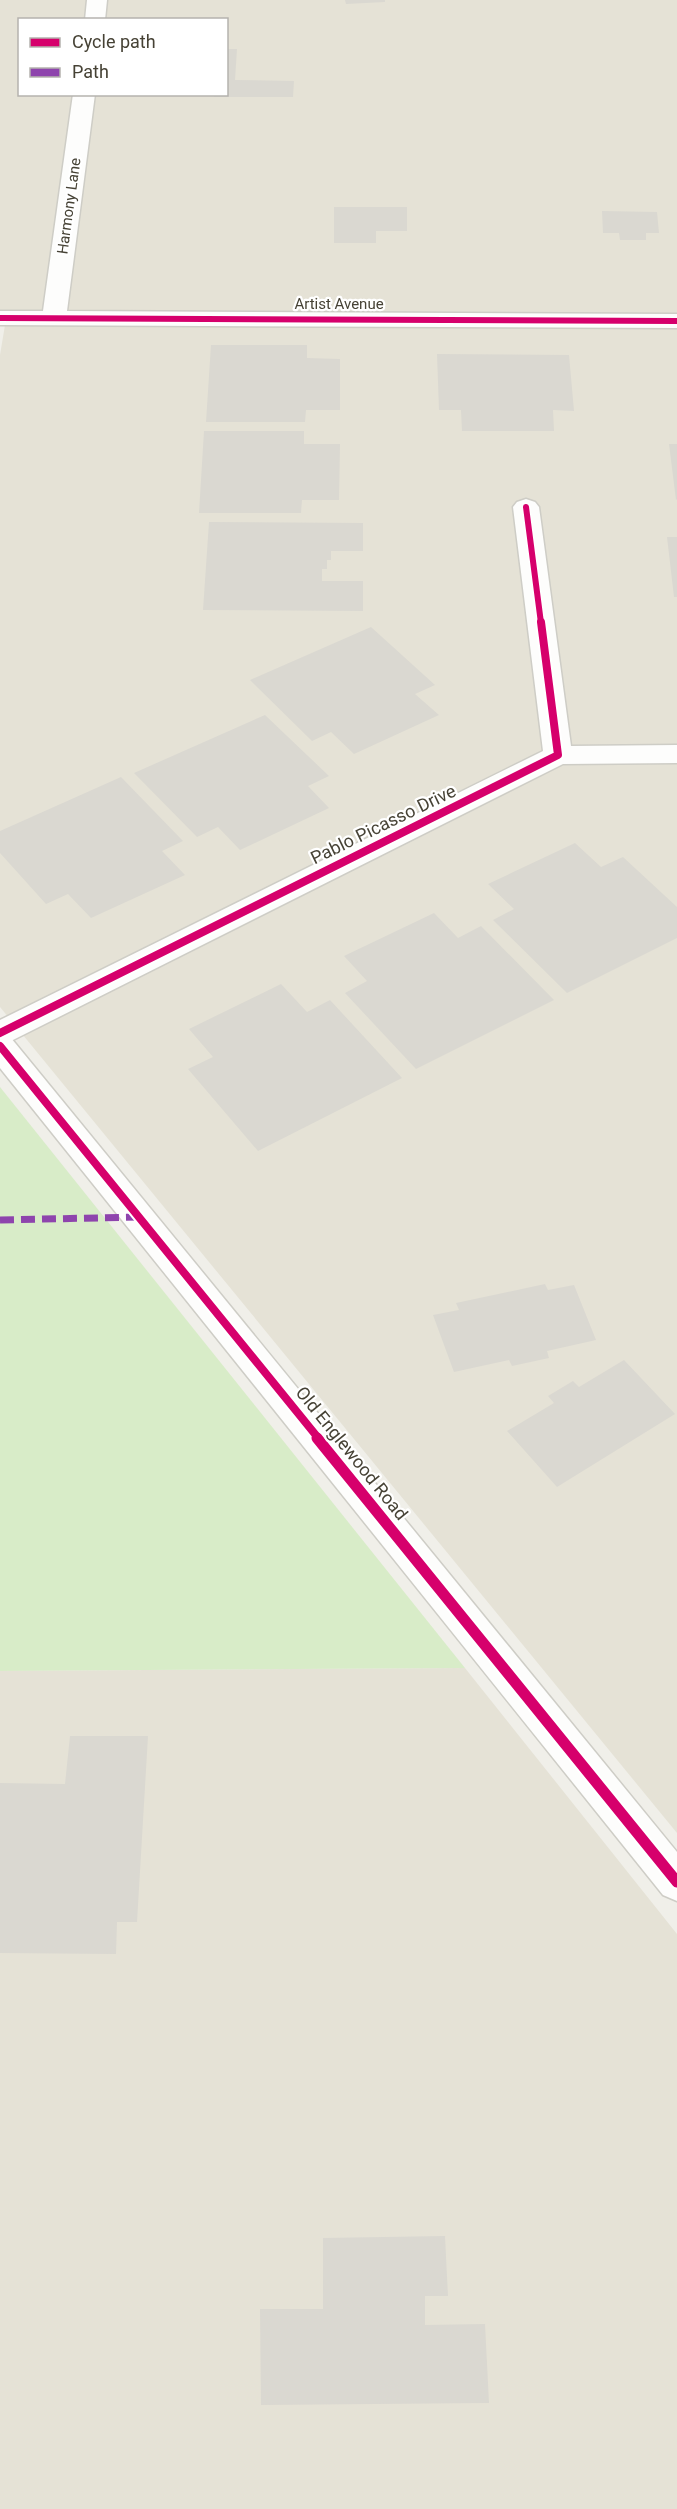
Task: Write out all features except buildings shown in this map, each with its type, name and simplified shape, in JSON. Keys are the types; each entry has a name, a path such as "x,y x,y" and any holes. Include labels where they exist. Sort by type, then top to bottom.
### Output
{"street":[{"path":"94,18 97,0"},
{"name":"Harmony Lane","path":"54,318 84,96"},
{"name":"Artist Avenue","path":"0,318 677,321"},
{"path":"526,507 558,755 677,754"},
{"name":"Pablo Picasso Drive","path":"0,1033 558,755"},
{"name":"Old Englewood Road","path":"0,1046 677,1882"}],"shaded area":[{"path":"0,0 677,0 677,1833 0,1007 0,355 5,325 0,325"},
{"path":"465,1668 677,1934 677,2509 0,2509 0,1671"}],"green space":[{"path":"0,1087 465,1668 0,1671"}],"marked path":[{"path":"0,1220 139,1217"}],"cycle path":[{"path":"0,318 677,321"},
{"path":"0,1033 558,755 526,507"},
{"path":"0,1046 677,1882"}]}
